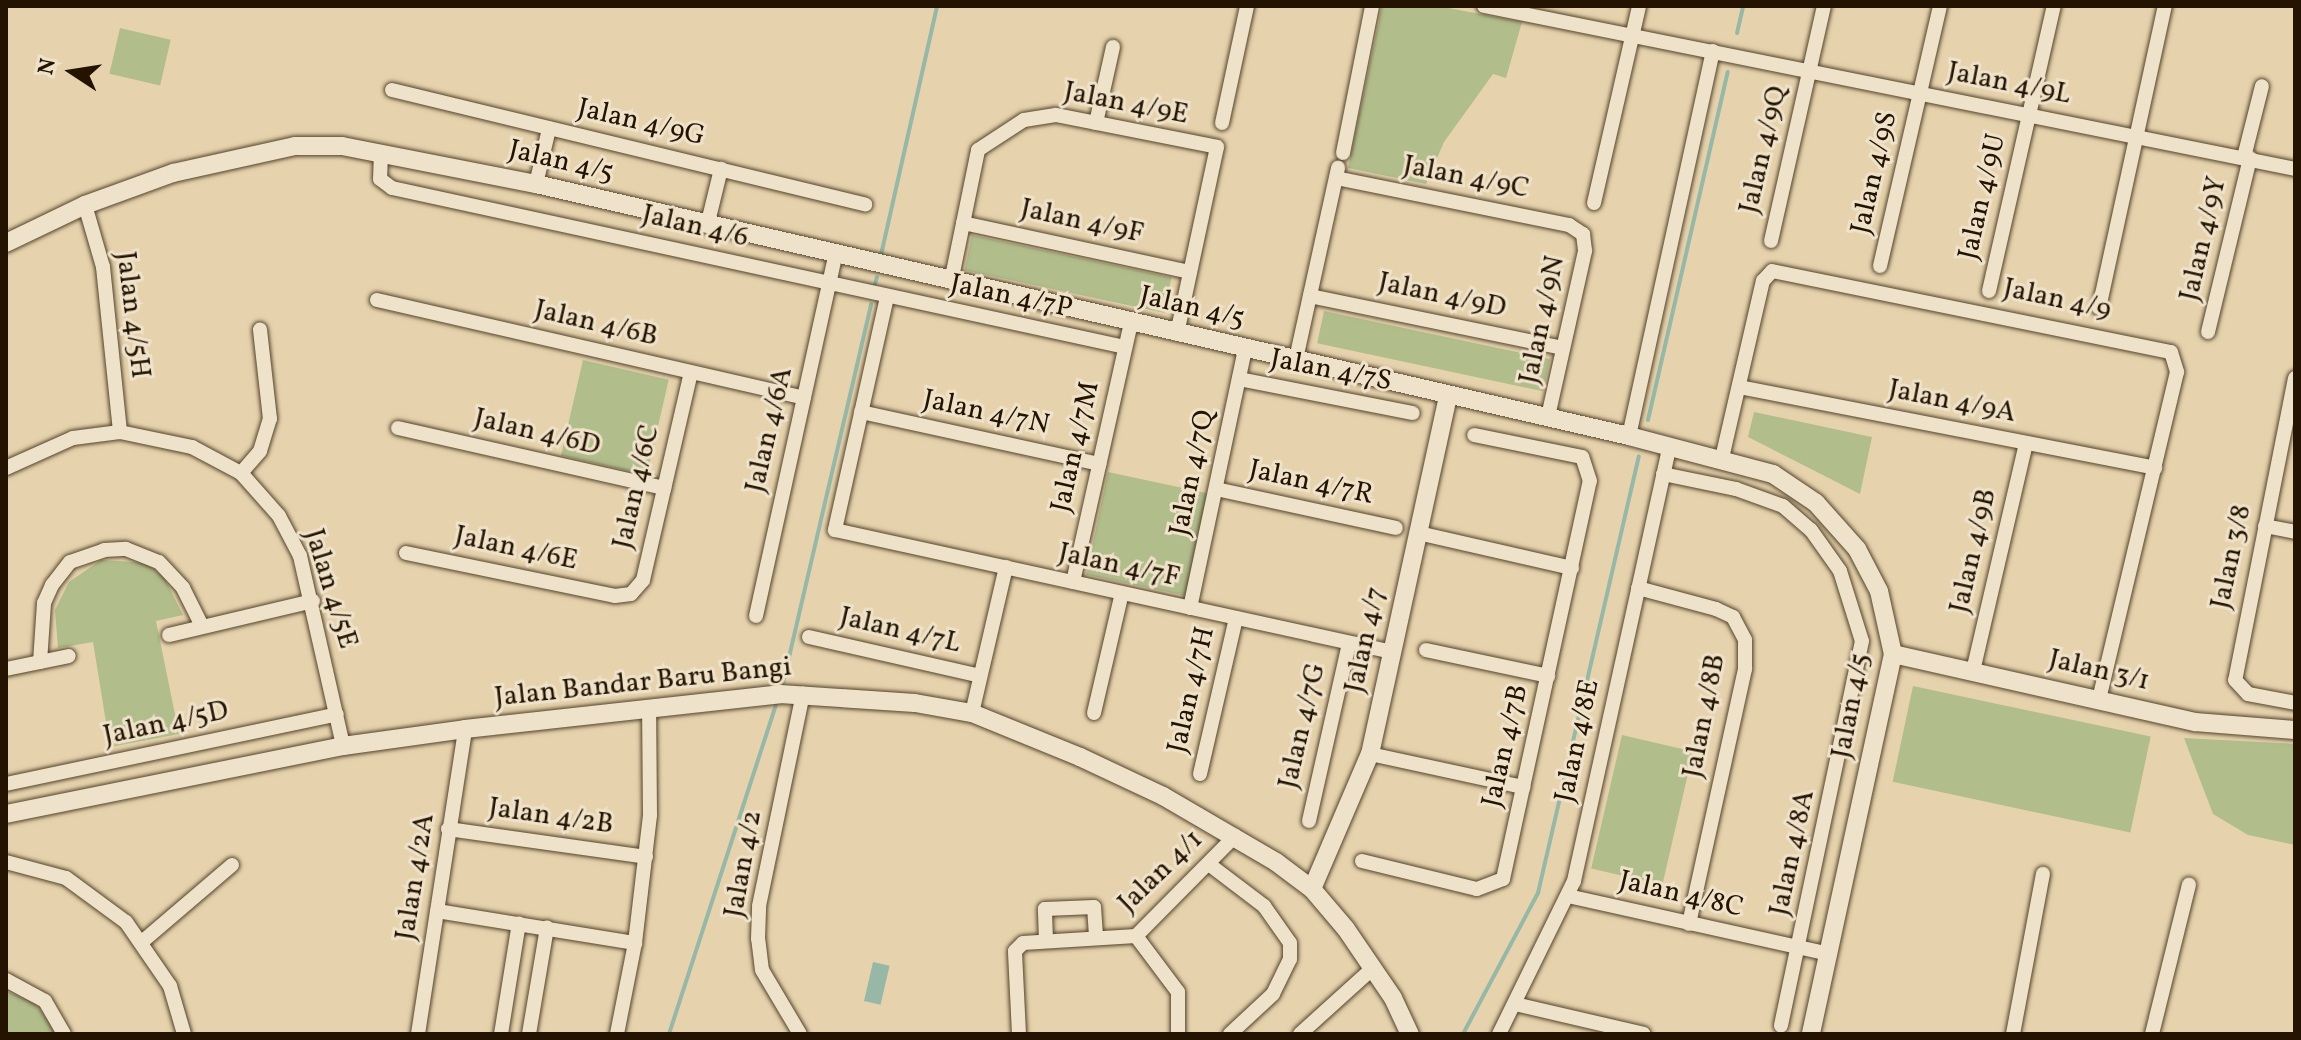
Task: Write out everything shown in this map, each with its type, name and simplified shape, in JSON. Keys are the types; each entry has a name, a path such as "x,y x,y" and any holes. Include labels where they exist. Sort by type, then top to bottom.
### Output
{"street":[{"path":"1222,123 1247,6"},
{"path":"1343,153 1372,6"},
{"name":"Jalan 4/9L","path":"1484,6 2295,169"},
{"path":"1594,203 1639,6"},
{"name":"Jalan 4/9Q","path":"1771,241 1824,6"},
{"name":"Jalan 4/9S","path":"1880,266 1940,6"},
{"name":"Jalan 4/9U","path":"1989,291 2054,6"},
{"path":"2099,308 2165,6"},
{"path":"1096,123 1113,47"},
{"path":"1629,436 1707,50"},
{"name":"Jalan 4/9Y","path":"2208,332 2262,86"},
{"name":"Jalan 4/9G","path":"392,90 865,204"},
{"name":"Jalan 4/9E","path":"951,282 978,150 1040,116 1096,123 1217,147 1177,334"},
{"name":"Jalan 4/9G","path":"536,184 549,129"},
{"name":"Jalan 4/5","path":"6,243 85,205 173,173 259,153 342,146 536,184 835,256 1670,445 1773,474 1816,503 1842,529 1879,591 1893,654 1811,1034"},
{"name":"Jalan 4/6","path":"381,152 380,179 392,188 887,297"},
{"name":"Jalan 4/9G","path":"707,226 721,169"},
{"name":"Jalan 4/9C","path":"1296,359 1337,173 1569,225 1583,234"},
{"name":"Jalan 4/5H","path":"85,205 103,267 120,432"},
{"name":"Jalan 4/9F","path":"963,223 1190,272"},
{"name":"Jalan 4/9N","path":"1548,417 1585,251 1583,234"},
{"name":"Jalan 4/6A","path":"756,616 835,256"},
{"name":"Jalan 4/9","path":"1722,458 1763,281 1772,271 1791,271 2171,352 2177,372 2099,700"},
{"name":"Jalan 4/9D","path":"1310,296 1563,348"},
{"path":"861,412 887,297"},
{"name":"Jalan 4/7P","path":"887,297 1125,347"},
{"name":"Jalan 4/6B","path":"377,300 804,398"},
{"name":"Jalan 4/7M","path":"1073,582 1131,323"},
{"path":"241,473 260,451 270,419 260,330"},
{"name":"Jalan 4/7Q","path":"1190,608 1245,349"},
{"name":"Jalan 4/6C","path":"615,596 631,594 643,580 691,372"},
{"name":"Jalan 3/8","path":"2295,378 2235,680 2248,694 2295,703"},
{"name":"Jalan 4/7S","path":"1239,379 1413,413"},
{"name":"Jalan 4/9A","path":"1739,387 2155,468"},
{"name":"Jalan 4/7","path":"1312,889 1370,754 1448,395"},
{"name":"Jalan 4/7N","path":"861,412 1099,464"},
{"name":"Jalan 4/7F","path":"861,412 835,530 1392,652"},
{"name":"Jalan 4/6D","path":"398,428 664,488"},
{"name":"Jalan 4/5E","path":"6,468 73,438 120,432 201,449 241,473 279,516 300,556 313,601 343,746"},
{"name":"Jalan 4/7B","path":"1362,861 1477,889 1503,879 1590,481 1582,457 1474,435"},
{"name":"Jalan 4/9B","path":"1973,671 2026,443"},
{"name":"Jalan 4/8E","path":"1499,1034 1568,896 1670,445"},
{"name":"Jalan 4/8A","path":"1663,474 1736,489 1783,506 1825,547 1853,603 1862,641 1860,664 1781,1026"},
{"name":"Jalan 4/7R","path":"1216,489 1396,528"},
{"path":"2265,526 2295,532"},
{"path":"1418,533 1572,568"},
{"path":"40,662 44,603 52,585 70,562 104,550 137,552 159,562 183,588 202,626"},
{"name":"Jalan 4/6E","path":"406,553 615,596"},
{"name":"Jalan 4/7L","path":"972,713 1006,567"},
{"name":"Jalan 4/8B","path":"1638,588 1716,609 1733,617 1745,640 1745,669 1689,924"},
{"path":"1094,713 1122,593"},
{"path":"169,635 313,601"},
{"name":"Jalan 4/7H","path":"1200,774 1236,618"},
{"name":"Jalan 4/7L","path":"809,637 980,676"},
{"name":"Jalan 4/7G","path":"1309,821 1349,643"},
{"path":"1426,650 1548,676"},
{"name":"Jalan 3/1","path":"1893,654 2195,722 2295,730"},
{"path":"6,669 69,656"},
{"name":"Jalan Bandar Baru Bangi","path":"6,814 343,746 649,707 803,694 972,713 1094,763 1235,836 1312,889 1373,968 1410,1034"},
{"name":"Jalan 4/2","path":"800,1034 762,970 758,939 759,906 803,694"},
{"path":"617,1034 635,943 646,857 649,707"},
{"name":"Jalan 4/5D","path":"6,784 337,714"},
{"name":"Jalan 4/2A","path":"418,1034 465,729"},
{"path":"1370,754 1523,787"},
{"name":"Jalan 4/2B","path":"448,829 646,857"},
{"name":"Jalan 4/1","path":"1019,1034 1015,951 1023,943 1136,936 1210,865 1235,836"},
{"path":"6,862 35,866 91,892 143,941 170,986 184,1034"},
{"path":"143,941 232,865"},
{"path":"1210,865 1264,906 1290,943 1290,959 1273,994 1230,1034"},
{"path":"2013,1034 2043,874"},
{"path":"2152,1034 2189,885"},
{"name":"Jalan 4/8C","path":"1568,896 1829,954"},
{"path":"1046,941 1045,909 1094,907 1096,938"},
{"path":"437,911 635,943"},
{"path":"501,1034 519,923"},
{"path":"529,1034 547,928"},
{"path":"1136,936 1178,992 1178,1034"},
{"path":"1300,1034 1373,968"},
{"path":"6,980 45,1001 64,1034"},
{"path":"1515,1004 1644,1034"}],"green space":[{"path":"1382,6 1438,6 1522,22 1506,78 1493,74 1444,142 1426,184 1348,168"},
{"path":"120,28 171,40 160,85 109,74"},
{"path":"972,235 1172,277 1164,313 965,270"},
{"path":"1324,311 1550,359 1543,391 1317,343"},
{"path":"583,360 669,380 647,475 561,455"},
{"path":"1754,412 1872,437 1860,494 1748,437"},
{"path":"1108,472 1209,493 1187,596 1086,575"},
{"path":"101,560 147,563 165,579 183,615 156,621 179,734 110,747 93,642 58,648 55,610 69,582"},
{"path":"1913,686 2151,737 2130,832 1893,782"},
{"path":"1622,735 1693,751 1662,885 1591,868"},
{"path":"2184,738 2295,744 2295,845 2248,835 2213,814"},
{"path":"6,991 35,1003 58,1034 6,1034"}],"shaded area":[{"path":"873,962 890,966 881,1005 864,1001"}],"waterway":[{"path":"881,255 937,6"},
{"path":"1737,33 1743,6"},
{"path":"1648,420 1728,72"},
{"path":"875,284 877,277"},
{"path":"783,683 871,304"},
{"path":"1463,1034 1538,893 1639,457"},
{"path":"669,1034 776,705"}]}
